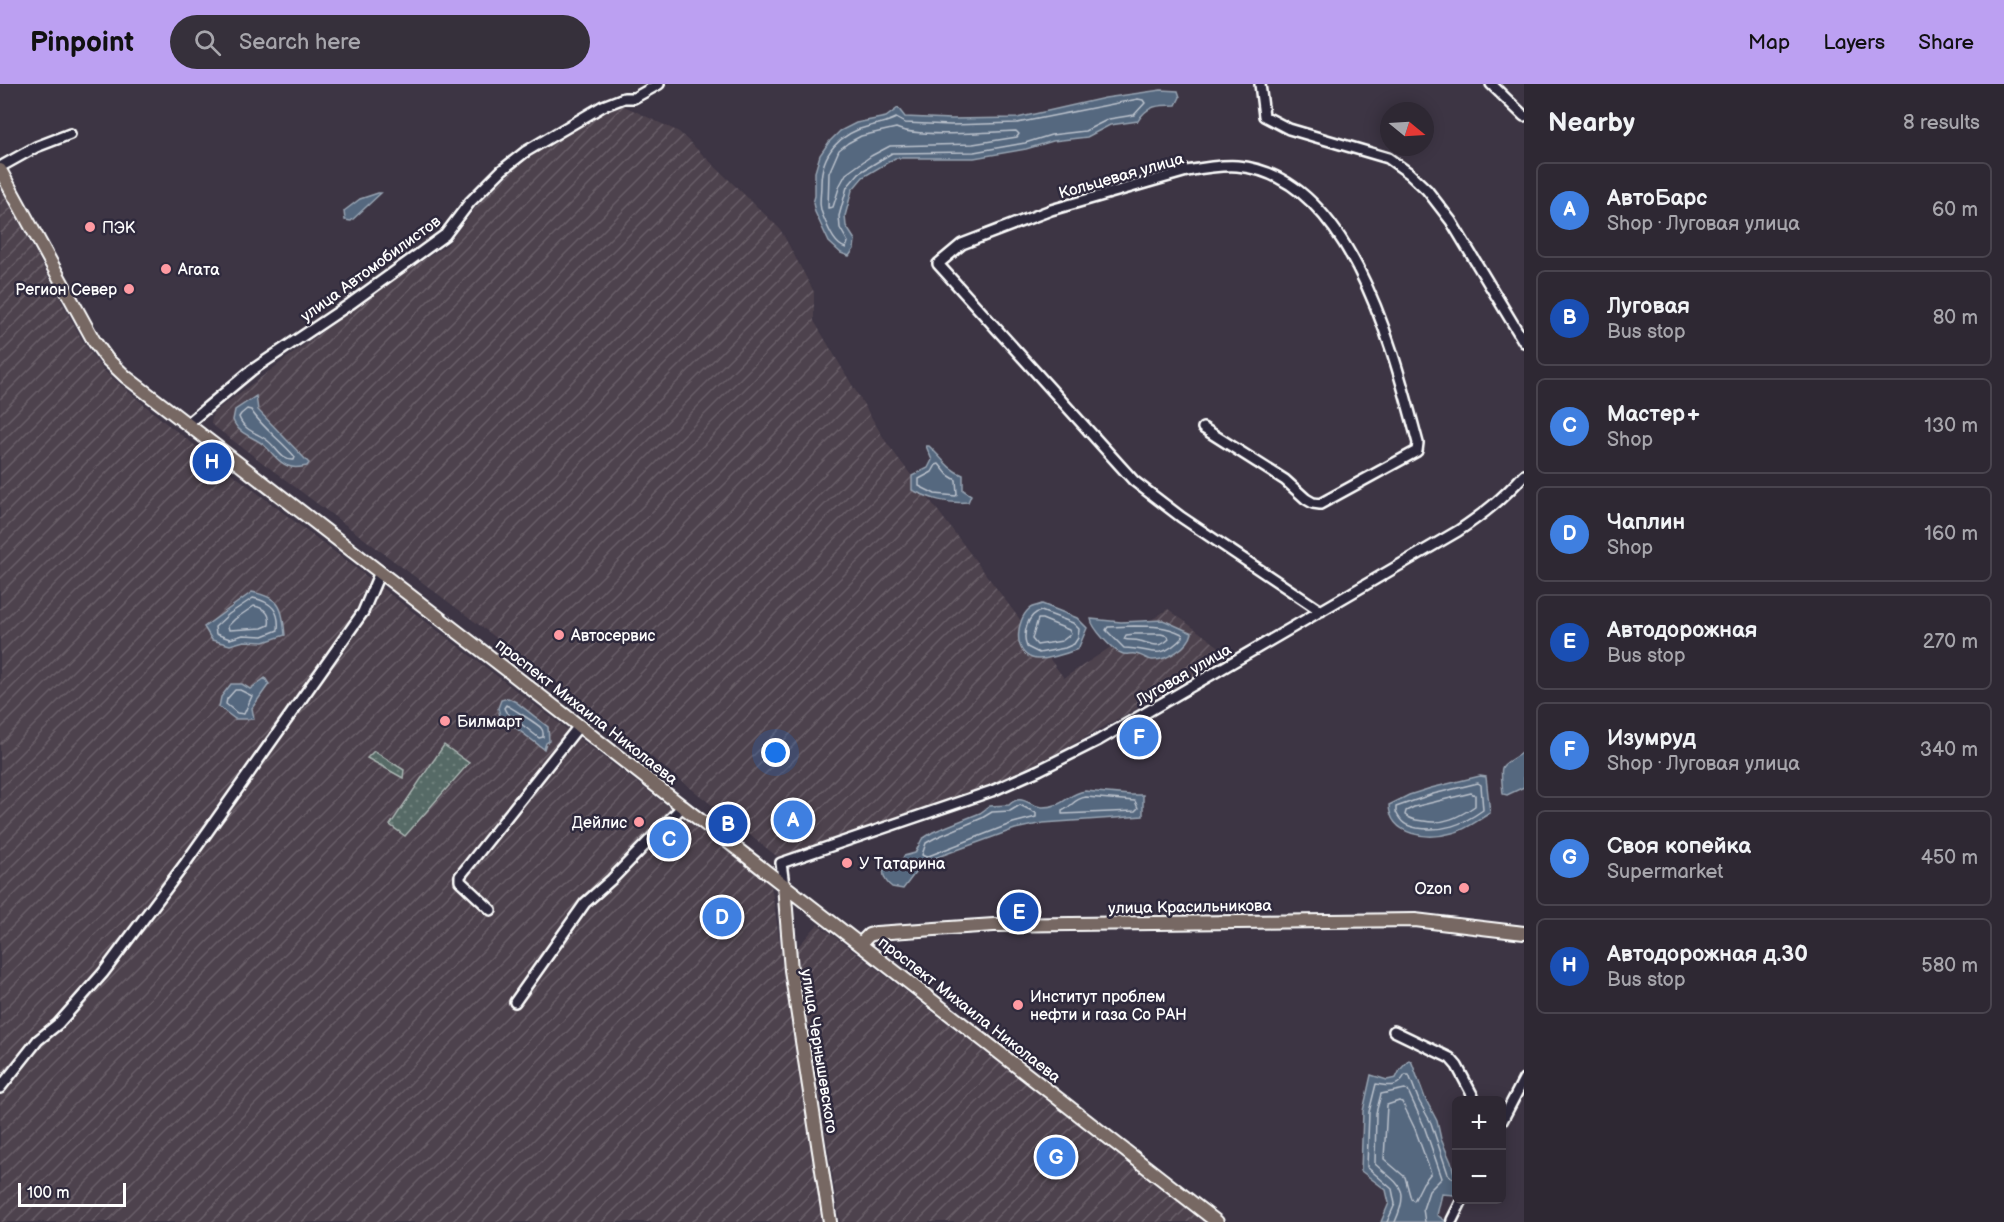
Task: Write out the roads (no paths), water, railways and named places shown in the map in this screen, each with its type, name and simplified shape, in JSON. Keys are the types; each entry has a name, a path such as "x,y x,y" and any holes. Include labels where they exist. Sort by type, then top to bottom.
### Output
{"main road":[{"name":"проспект Михаила Николаева","path":"0,169 101,351 126,377 1217,1222"},
{"name":"улица Чернышевского","path":"784,885 791,970 830,1222"},
{"name":"улица Красильникова","path":"860,944 869,935 876,933 994,925 1415,920 1524,933"}],"street":[{"name":"улица Автомобилистов","path":"187,424 252,370 350,304 445,235 470,202 502,170 525,152 603,106 624,98 634,98 659,84"},
{"path":"1260,84 1264,116 1289,129 1388,158 1427,190 1451,221 1524,342"},
{"path":"1491,84 1524,116"},
{"path":"0,169 36,147 70,134"},
{"name":"Кольцевая улица","path":"1203,428 1285,480 1313,503 1320,504 1417,451 1418,443 1395,359 1372,299 1350,254 1329,220 1288,184 1263,172 1238,166 1187,171 1051,210 962,244 938,264 1134,481 1180,517 1321,611"},
{"name":"Луговая улица","path":"784,885 781,863 992,791 1099,740 1483,515 1505,497 1524,475"},
{"path":"0,1088 38,1040 58,1024 103,973 177,874 363,612 380,572"},
{"path":"491,910 460,881 460,876 579,726"},
{"path":"515,1002 585,903 612,879 682,806"},
{"path":"1394,1031 1450,1058 1457,1066 1472,1096"},
{"path":"1506,1113 1524,1078"},
{"path":"1452,1220 1460,1204"}],"water":[{"path":"1161,90 1178,91 1180,97 1176,105 1154,107 1145,112 1138,121 1110,125 1087,137 1053,141 1026,149 974,158 895,158 863,177 852,190 845,216 846,226 855,240 854,249 849,256 841,253 829,242 815,212 813,203 815,172 820,155 829,142 840,131 856,123 886,117 898,108 905,117 1017,118 1105,98"},
{"path":"381,193 351,221 345,220 344,211 360,199"},
{"path":"256,396 258,410 309,463 307,466 295,468 284,464 262,443 243,433 236,425 233,420 235,410"},
{"path":"926,446 929,446 953,470 963,475 963,490 971,495 968,502 939,500 912,490 912,476 928,468 932,460"},
{"path":"252,592 269,597 278,605 283,617 285,635 264,642 244,641 230,645 212,640 204,627"},
{"path":"1042,604 1077,618 1087,628 1078,649 1036,659 1022,649 1018,635 1021,621 1029,609"},
{"path":"1091,619 1121,622 1163,620 1192,633 1182,648 1164,658 1152,660 1137,654 1124,654 1117,651 1099,633"},
{"path":"265,678 269,684 252,708 254,719 235,719 219,707 221,697 231,684 242,684 250,689"},
{"path":"508,698 548,727 549,741 544,749 500,716 498,708 501,700"},
{"path":"1524,751 1524,787 1507,795 1503,794 1501,770 1505,764"},
{"path":"1480,776 1486,777 1490,813 1462,830 1432,836 1412,833 1396,823 1391,815 1389,805 1409,795"},
{"path":"1085,791 1143,795 1143,816 1043,823 1015,829 932,859 915,873 903,889 892,887 885,879 884,870 888,864 900,865 904,856 915,853 922,839 933,832 980,813 990,806 1009,805 1014,801 1022,800 1038,806 1050,806"},
{"path":"1409,1060 1412,1063 1425,1098 1437,1121 1441,1139 1451,1162 1452,1195 1442,1194 1437,1215 1447,1222 1381,1222 1389,1203 1386,1190 1361,1171 1363,1111 1371,1075 1387,1080 1396,1078"}],"place":[{"name":"ПЭК","path":"90,227"},
{"name":"Агата","path":"166,269"},
{"name":"Регион Север","path":"129,289"},
{"name":"Автодорожная д.30","path":"212,462"},
{"name":"Автосервис","path":"559,635"},
{"name":"Билмарт","path":"445,721"},
{"name":"Изумруд","path":"1139,737"},
{"name":"АвтоБарс","path":"793,820"},
{"name":"Дейлис","path":"639,822"},
{"name":"Луговая","path":"728,824"},
{"name":"Мастер+","path":"669,839"},
{"name":"У Татарина","path":"847,863"},
{"name":"Ozon","path":"1464,888"},
{"name":"Автодорожная","path":"1019,912"},
{"name":"Чаплин","path":"722,917"},
{"name":"Институт проблем нефти и газа Со РАН","path":"1018,1005"},
{"name":"Своя копейка","path":"1056,1157"}]}
